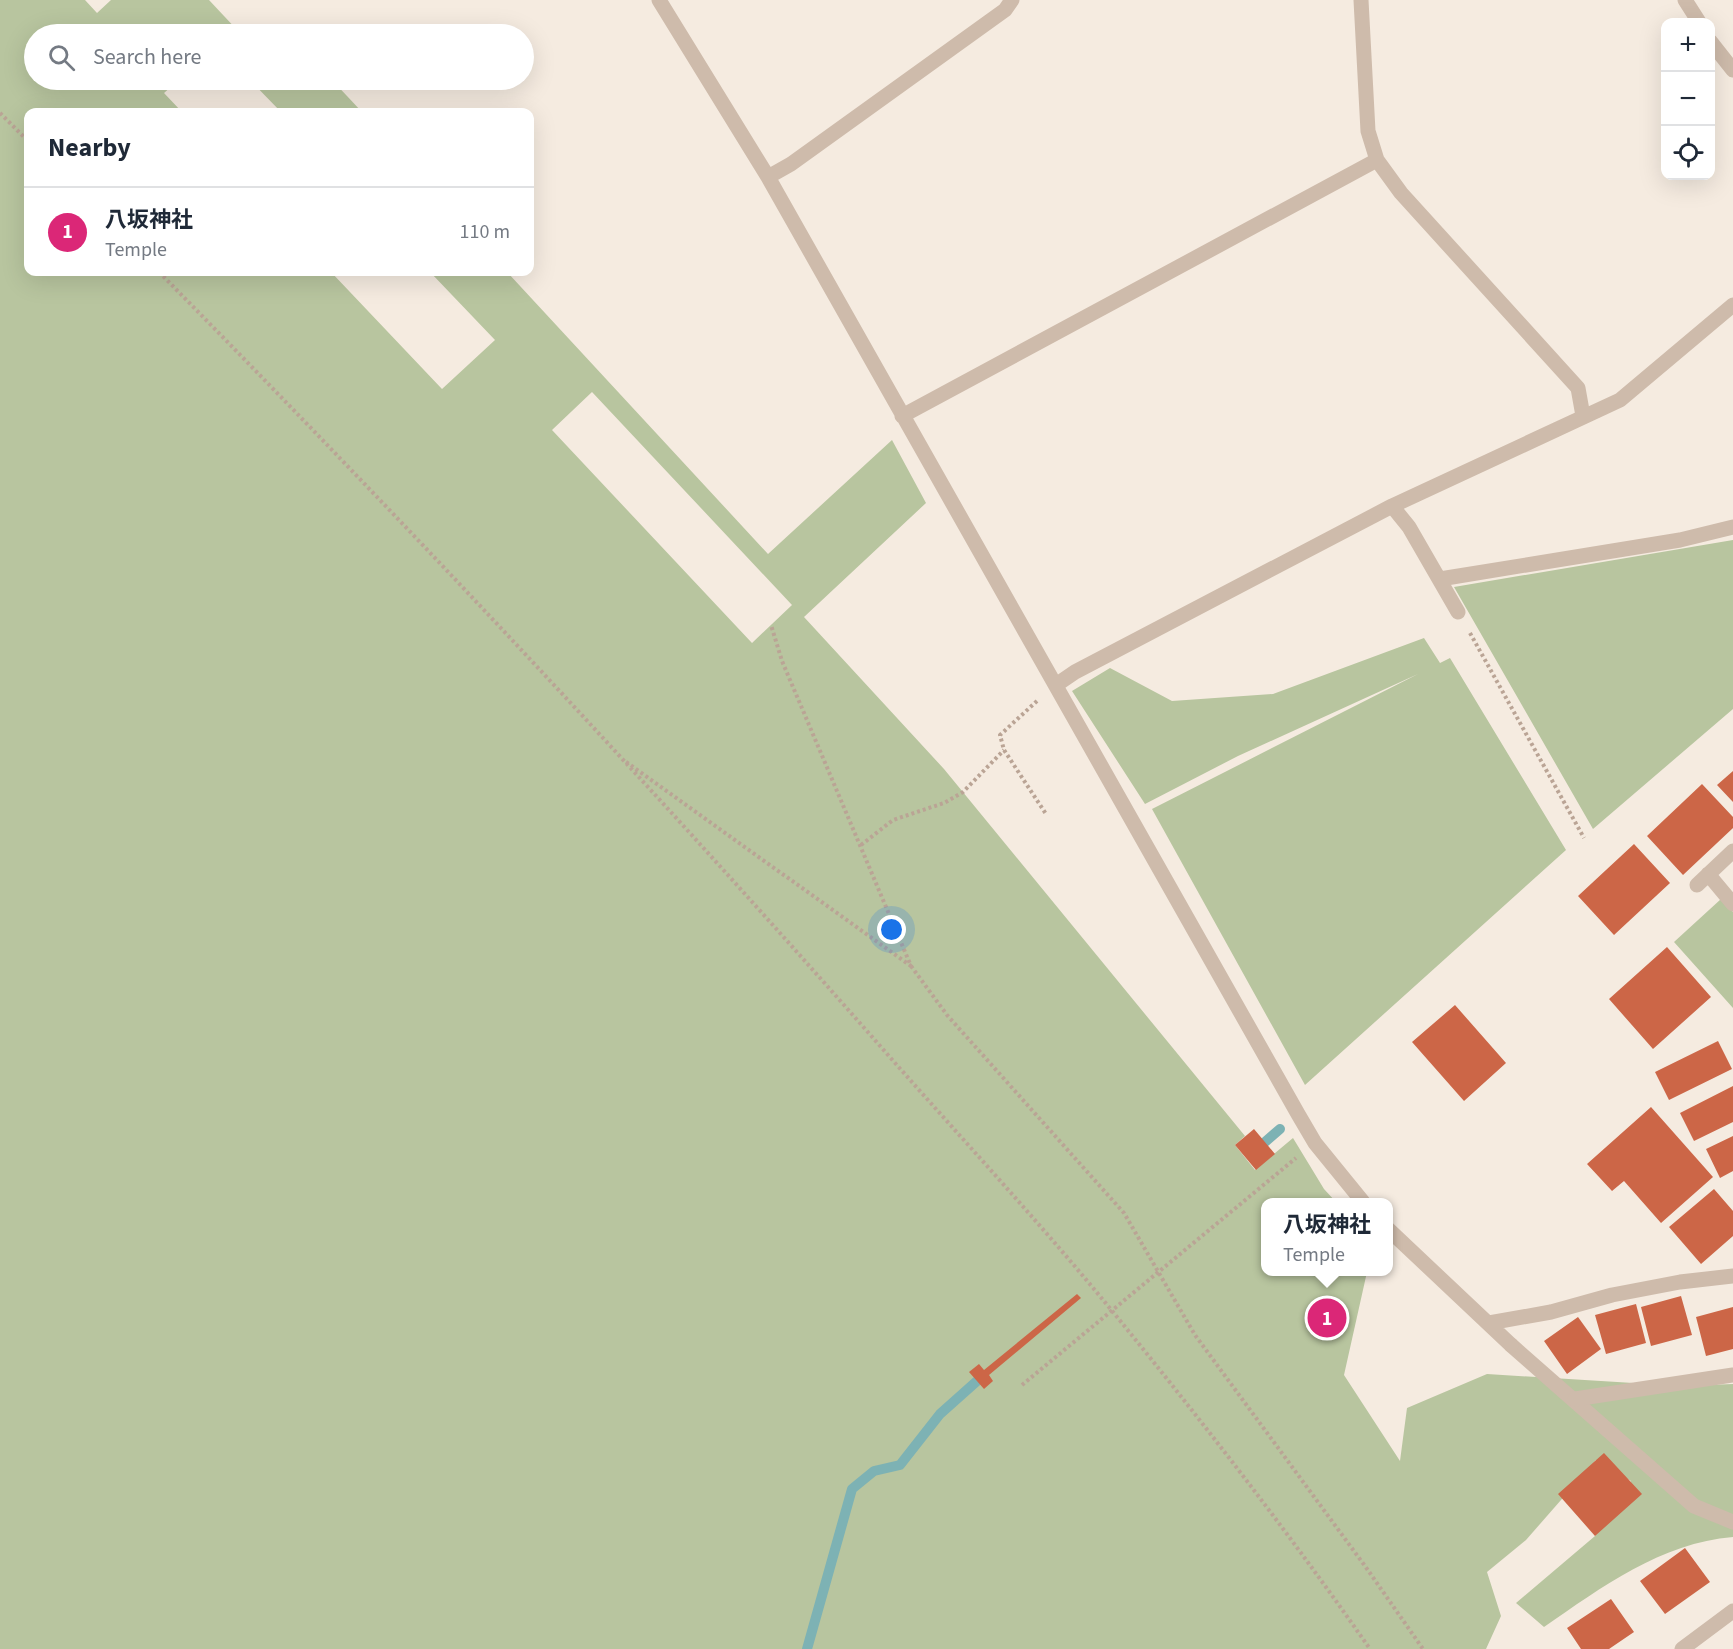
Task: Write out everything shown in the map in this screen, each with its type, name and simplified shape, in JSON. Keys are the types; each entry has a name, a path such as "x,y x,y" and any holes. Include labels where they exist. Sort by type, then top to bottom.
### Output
{"street":[{"path":"659,0 768,177 1315,1143 1359,1198"},
{"path":"768,177 791,164 996,17 1012,0"},
{"path":"1361,0 1368,130 1377,160 1401,193 1578,388 1583,416"},
{"path":"1685,0 1696,18"},
{"path":"1715,47 1733,70"},
{"path":"902,416 1377,160"},
{"path":"1056,686 1075,672 1392,506 1620,400 1733,305"},
{"path":"1392,506 1409,526 1458,612"},
{"path":"1440,579 1680,540 1733,527"},
{"path":"1733,851 1702,879 1733,904"},
{"path":"1393,1233 1511,1345 1694,1506 1733,1522"},
{"path":"1490,1323 1551,1312 1623,1292 1733,1276"},
{"path":"1575,1399 1733,1375"},
{"path":"1682,1649 1733,1611"}],"path":[{"path":"0,113 24,137"},
{"path":"163,276 619,757 798,952 1111,1310 1311,1565 1370,1649"},
{"path":"1458,612 1584,838"},
{"path":"771,625 782,661 911,966 947,1015 1124,1213 1195,1335 1365,1566 1423,1649"},
{"path":"1046,814 1004,750 1000,735 1056,686"},
{"path":"861,845 893,820 944,803 963,792 1004,750"},
{"path":"619,757 911,966"},
{"path":"1022,1385 1315,1143"}],"green space":[{"path":"0,0 85,0 97,13 111,0 209,0 232,24 24,24 24,90 167,90 164,93 178,108 24,108 24,276 335,276 442,389 495,340 434,276 511,276 768,554 892,440 926,503 804,617 944,769 1245,1136 1235,1145 1255,1170 1293,1138 1324,1189 1332,1198 1261,1198 1261,1276 1366,1276 1344,1375 1400,1461 1407,1408 1487,1374 1682,1386 1733,1384 1733,1537 1681,1548 1633,1569 1544,1627 1516,1603 1595,1536 1631,1481 1596,1460 1526,1540 1487,1572 1501,1616 1486,1649 0,1649","holes":["592,392 792,605 752,643 552,430"]},
{"path":"260,90 341,90 358,108 277,108"},
{"path":"1733,540 1733,709 1593,829 1454,587"},
{"path":"1424,638 1440,663 1450,658 1566,850 1305,1085 1152,809 1418,674 1238,756 1145,804 1072,691 1110,668 1172,701 1273,694"},
{"path":"1721,899 1733,912 1733,1008 1674,942"}],"building":[{"path":"1733,771 1733,802 1717,785"},
{"path":"1702,784 1733,817 1733,828 1683,875 1647,836"},
{"path":"1634,844 1670,883 1614,935 1578,896"},
{"path":"1667,947 1711,997 1653,1049 1609,999"},
{"path":"1455,1005 1506,1063 1464,1101 1412,1042"},
{"path":"1718,1041 1732,1069 1669,1100 1655,1072"},
{"path":"1733,1086 1733,1122 1694,1141 1680,1113"},
{"path":"1651,1107 1713,1177 1661,1223 1624,1181 1612,1191 1587,1164"},
{"path":"1254,1129 1275,1154 1256,1170 1235,1145"},
{"path":"1733,1136 1733,1171 1720,1178 1706,1149"},
{"path":"1714,1189 1733,1211 1733,1236 1701,1264 1669,1227"},
{"path":"1077,1294 1081,1298 989,1375 993,1381 984,1389 969,1372 979,1364 984,1370"},
{"path":"1681,1296 1692,1335 1651,1346 1641,1307"},
{"path":"1636,1304 1646,1343 1606,1354 1595,1315"},
{"path":"1733,1307 1733,1349 1706,1356 1696,1317"},
{"path":"1578,1317 1601,1349 1567,1374 1544,1341"},
{"path":"1604,1453 1642,1494 1595,1536 1558,1494"},
{"path":"1685,1548 1710,1582 1665,1614 1640,1581"},
{"path":"1611,1599 1634,1632 1609,1649 1581,1649 1567,1628"}],"waterway":[{"path":"1265,1142 1280,1129"},
{"path":"807,1649 852,1489 874,1471 900,1465 940,1414 977,1381"}],"place":[{"name":"八坂神社","path":"1327,1318"}]}
